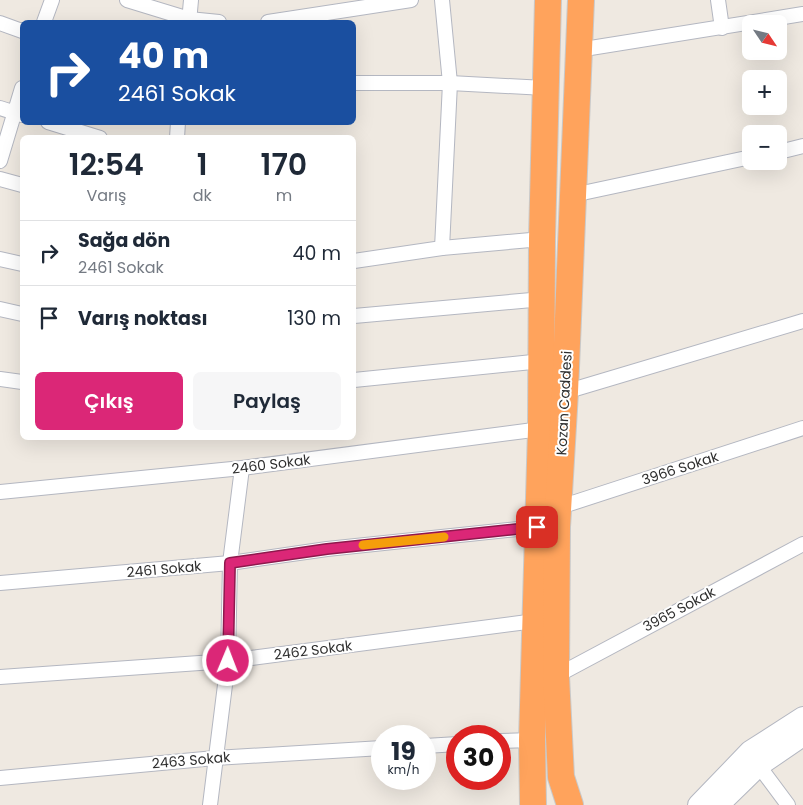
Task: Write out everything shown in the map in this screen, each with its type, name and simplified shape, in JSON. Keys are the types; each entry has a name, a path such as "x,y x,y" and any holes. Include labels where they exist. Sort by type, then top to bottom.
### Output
{"highway":[{"name":"Kozan Caddesi","path":"533,805 532,740 541,429 542,239 548,0"},
{"name":"Kozan Caddesi","path":"570,805 561,777 556,676 557,508 565,392 581,0"}],"main road":[{"path":"698,805 750,751 803,718"},
{"path":"719,805 759,766 803,736"},
{"path":"561,777 581,805"}],"street":[{"path":"45,20 52,0"},
{"path":"126,0 186,20"},
{"path":"189,20 191,0"},
{"path":"298,20 327,18 411,0"},
{"path":"442,0 450,83 442,248"},
{"path":"718,0 722,28"},
{"path":"578,50 803,14"},
{"path":"0,23 20,30"},
{"path":"356,83 450,83 545,88"},
{"path":"0,161 18,114 20,101"},
{"path":"0,108 18,114"},
{"path":"58,125 90,135"},
{"path":"787,150 803,146"},
{"path":"573,195 742,159"},
{"path":"0,179 20,185"},
{"path":"356,261 442,248 542,239"},
{"path":"0,259 20,264"},
{"path":"356,316 543,299"},
{"path":"0,309 20,314"},
{"path":"565,392 803,321"},
{"path":"356,380 542,361"},
{"path":"0,379 20,382"},
{"name":"3966 Sokak","path":"557,508 803,428"},
{"name":"2460 Sokak","path":"0,492 242,468 541,429"},
{"path":"210,805 228,661 230,563 242,468"},
{"name":"2461 Sokak","path":"0,583 230,563 327,549 537,527"},
{"name":"3965 Sokak","path":"556,676 803,544"},
{"name":"2462 Sokak","path":"0,677 228,661 535,621"},
{"path":"511,741 532,740"},
{"name":"2463 Sokak","path":"0,778 215,758 371,749"},
{"path":"759,766 788,805"}],"slow traffic":[{"path":"363,545 444,537"}],"route":[{"path":"228,661 230,563 327,549 537,527"}]}
